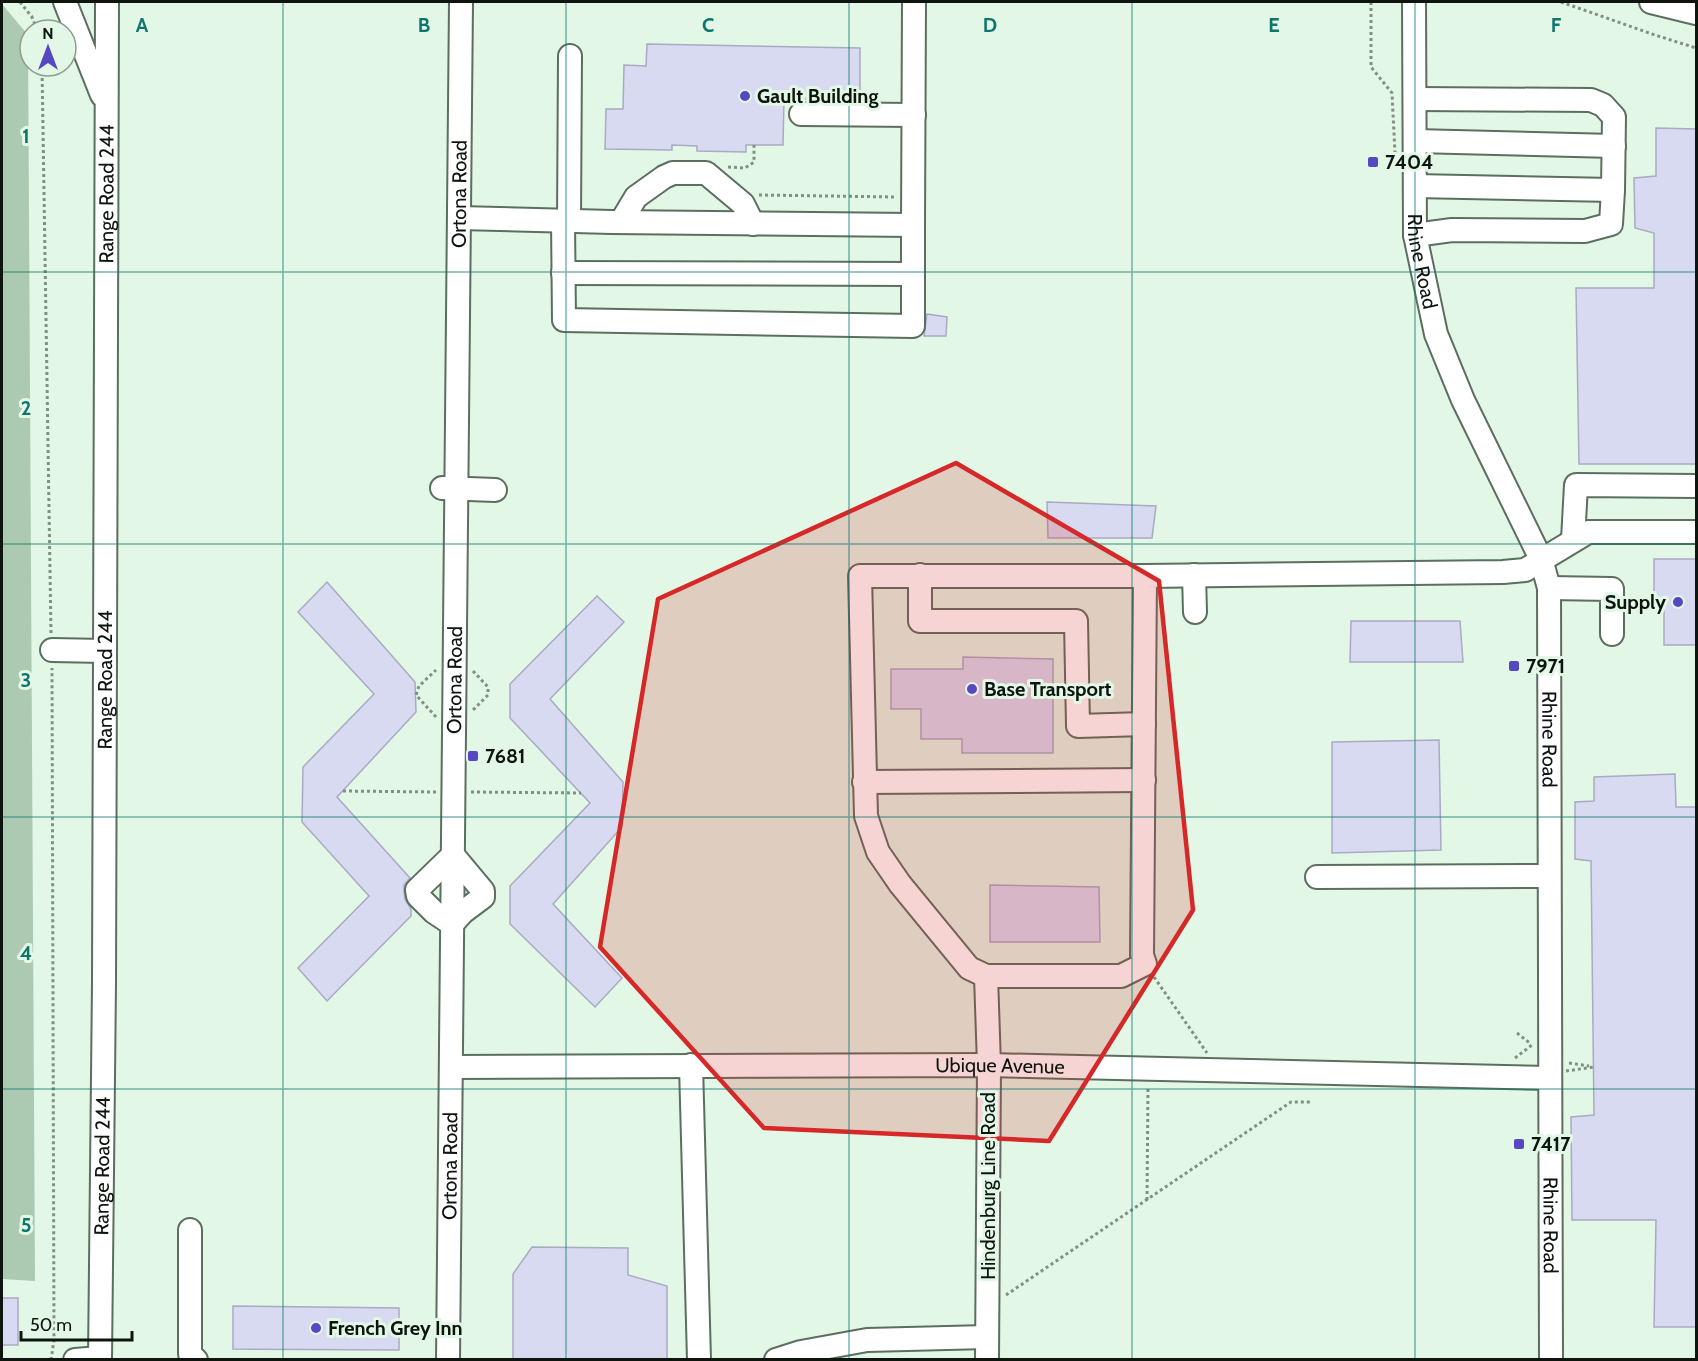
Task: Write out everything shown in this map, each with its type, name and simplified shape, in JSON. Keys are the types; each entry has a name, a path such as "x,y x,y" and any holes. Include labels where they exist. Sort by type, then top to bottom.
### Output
{"street":[{"path":"65,2 106,104"},
{"name":"Range Road 244","path":"100,1359 104,982 106,2"},
{"name":"Ortona Road","path":"448,1359 453,855 448,489 459,218 461,2"},
{"path":"570,56 563,273 564,321 913,326 914,2"},
{"name":"Rhine Road","path":"1414,2 1414,235 1436,334 1463,400 1541,559 1549,588 1549,876 1541,1078 1551,1359"},
{"path":"1651,2 1696,13"},
{"path":"1414,99 1591,100 1603,105 1614,117 1611,224 1585,231 1452,230 1414,235"},
{"path":"801,114 914,115"},
{"path":"1415,141 1614,146"},
{"path":"621,222 636,197 664,177 673,173 706,173 743,204 753,224"},
{"path":"1415,186 1613,190"},
{"path":"459,218 914,225"},
{"path":"563,273 913,274"},
{"path":"1573,540 1576,485 1696,486"},
{"path":"448,489 495,490"},
{"path":"1145,576 1142,955 1145,964 1120,976 986,976 969,968 900,884 878,852 866,816 860,576 1503,572 1525,570 1588,532 1696,532"},
{"path":"920,574 920,621 1076,621 1077,726 1144,724"},
{"path":"1194,575 1195,612"},
{"path":"1549,588 1612,589 1612,634"},
{"path":"52,650 105,651"},
{"path":"864,782 1144,780"},
{"path":"453,855 483,891 483,897 463,912 452,924 427,906 417,896 417,890 453,855"},
{"path":"1317,877 1549,876"},
{"name":"Hindenburg Line Road","path":"986,976 989,1065 987,1359"},
{"path":"691,1065 699,1359"},
{"name":"Ubique Avenue","path":"451,1067 989,1065 1541,1078"},
{"path":"190,1230 190,1354 196,1359"},
{"path":"776,1359 867,1340 987,1337"},
{"path":"75,1359 100,1359"}],"path":[{"path":"20,2 32,18"},
{"path":"1371,2 1371,67 1392,93 1395,162"},
{"path":"1561,2 1696,48"},
{"path":"42,78 52,650 54,1340 51,1359"},
{"path":"722,167 745,168 754,162 754,145"},
{"path":"758,195 903,197"},
{"path":"464,792 580,793"},
{"path":"1145,964 1209,1056 1198,1056"},
{"path":"1532,1037 1541,1078 1565,1071 1594,1067"},
{"path":"1505,1058 1516,1058 1532,1045"},
{"path":"1147,1200 1148,1081"},
{"path":"988,1305 1291,1102 1312,1102"}],"highlighted area":[{"path":"956,463 1159,581 1193,910 1049,1141 764,1128 600,947 658,599"}],"green space":[{"path":"2,4 18,23 18,78 28,78 35,1281 2,1279"}],"building":[{"name":"Gault Building","path":"647,44 860,48 860,100 784,99 783,145 746,145 746,152 697,151 697,146 672,145 672,150 605,149 606,109 623,109 624,65 646,66"},
{"path":"1656,128 1696,129 1696,464 1579,464 1576,288 1654,288 1654,233 1635,228 1634,178 1656,176"},
{"path":"927,314 947,317 946,336 924,336"},
{"path":"1047,502 1156,506 1152,538 1048,538"},
{"name":"Supply","path":"1654,559 1696,559 1696,645 1664,645 1664,603 1654,601"},
{"path":"327,582 415,682 416,712 337,797 410,878 404,885 404,892 411,909 411,916 327,1001 298,968 369,896 302,822 303,767 374,694 298,612"},
{"path":"597,596 624,622 550,699 623,782 622,827 553,904 622,978 595,1007 510,924 510,886 590,803 510,718 510,684"},
{"path":"1351,621 1460,621 1463,662 1350,662"},
{"name":"Base Transport","path":"963,657 1053,659 1053,753 962,753 962,739 921,739 921,709 891,709 891,669 963,669"},
{"path":"1439,740 1441,850 1332,853 1332,742"},
{"path":"1675,774 1676,807 1696,807 1696,1327 1654,1327 1656,1220 1572,1220 1571,1117 1594,1115 1591,861 1575,859 1575,802 1594,801 1594,777"},
{"path":"990,885 1099,887 1100,942 990,942"},
{"path":"532,1247 628,1248 628,1275 667,1286 667,1359 513,1359 513,1274"},
{"path":"2,1298 18,1298 18,1345 2,1345"},
{"name":"French Grey Inn","path":"233,1306 399,1308 399,1350 233,1349"}],"place":[{"name":"Gault Building","path":"745,96"},
{"name":"7404","path":"1373,162"},
{"name":"Supply","path":"1678,602"},
{"name":"7971","path":"1514,666"},
{"name":"Base Transport","path":"972,689"},
{"name":"7681","path":"473,756"},
{"name":"7417","path":"1519,1144"},
{"name":"French Grey Inn","path":"316,1328"}]}
